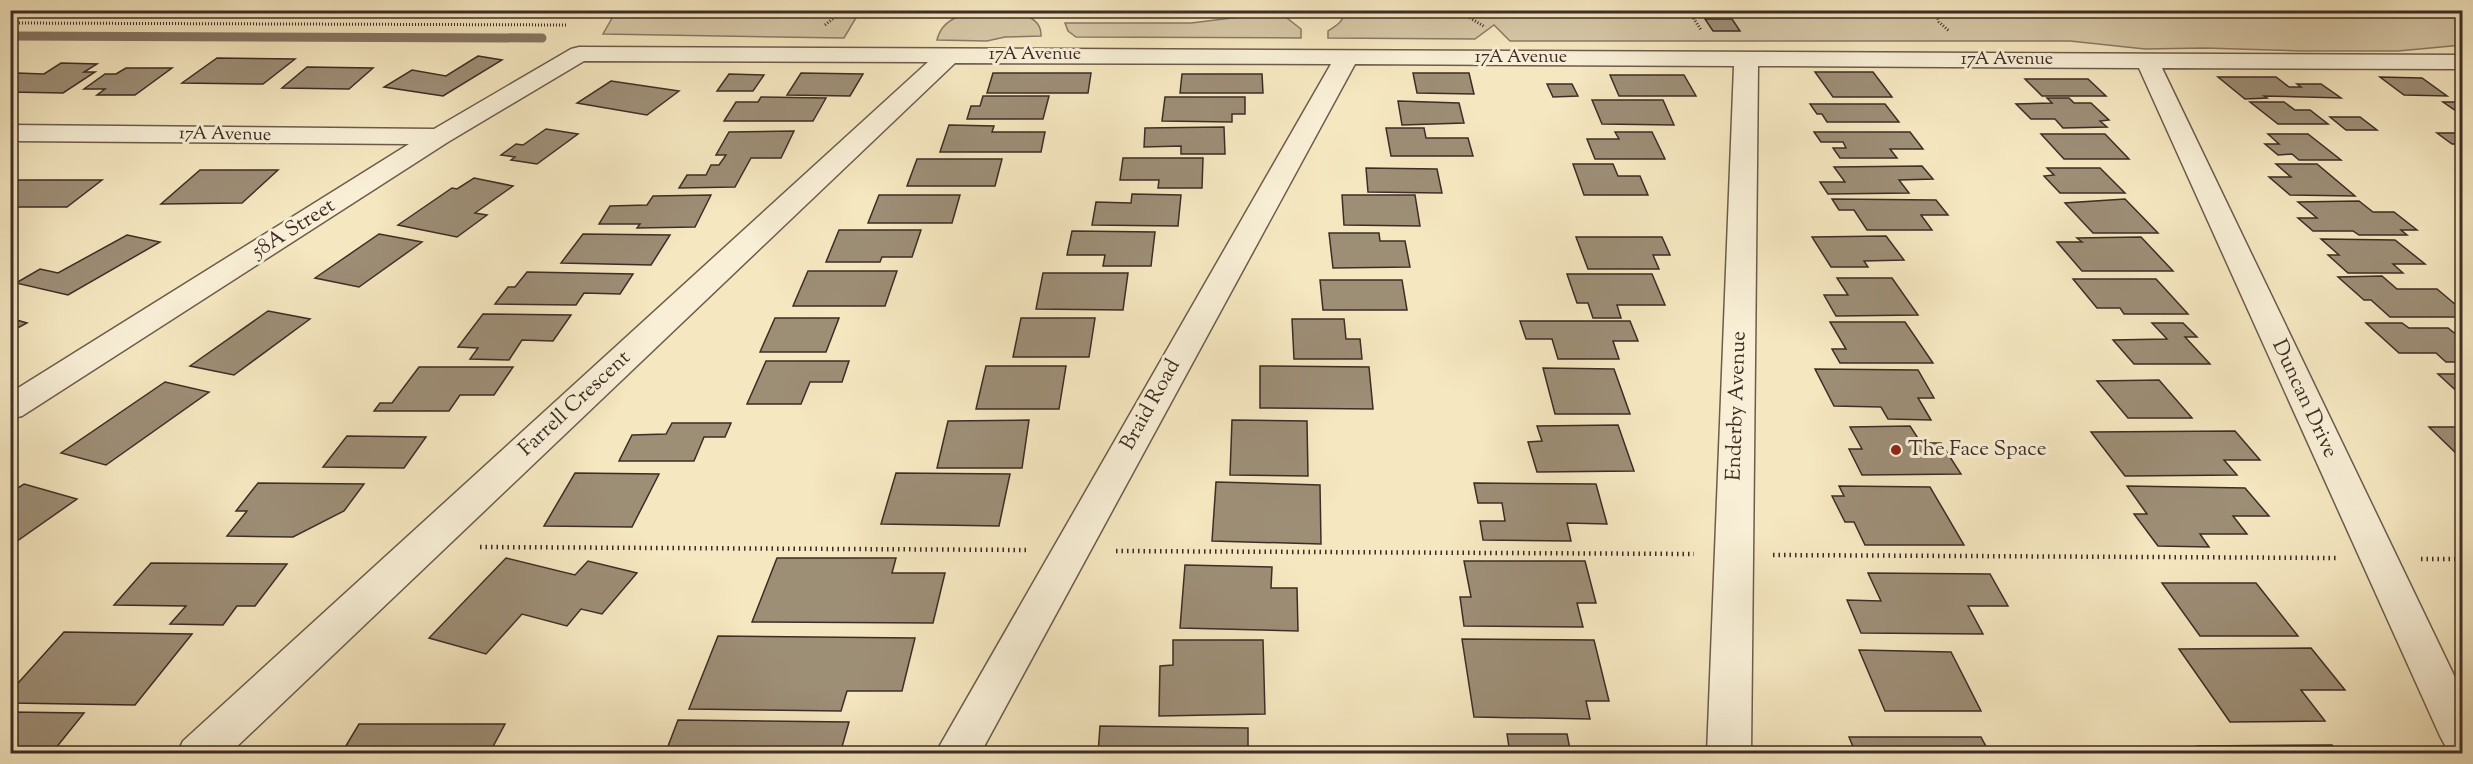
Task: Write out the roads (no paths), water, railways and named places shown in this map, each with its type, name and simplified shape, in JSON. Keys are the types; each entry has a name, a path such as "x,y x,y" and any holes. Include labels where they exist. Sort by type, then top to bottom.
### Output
{"street":[{"name":"17A Avenue","path":"579,54 2463,62"},
{"name":"58A Street","path":"10,408 440,137 579,54"},
{"name":"Farrell Crescent","path":"200,753 950,55"},
{"name":"Braid Road","path":"957,753 1347,57"},
{"name":"Enderby Avenue","path":"1729,753 1746,58"},
{"name":"Duncan Drive","path":"2148,62 2463,736"},
{"name":"17A Avenue","path":"10,133 440,137"}],"waterway":[{"path":"10,36 542,38"}],"place":[{"name":"The Face Space","path":"1896,450"}]}
